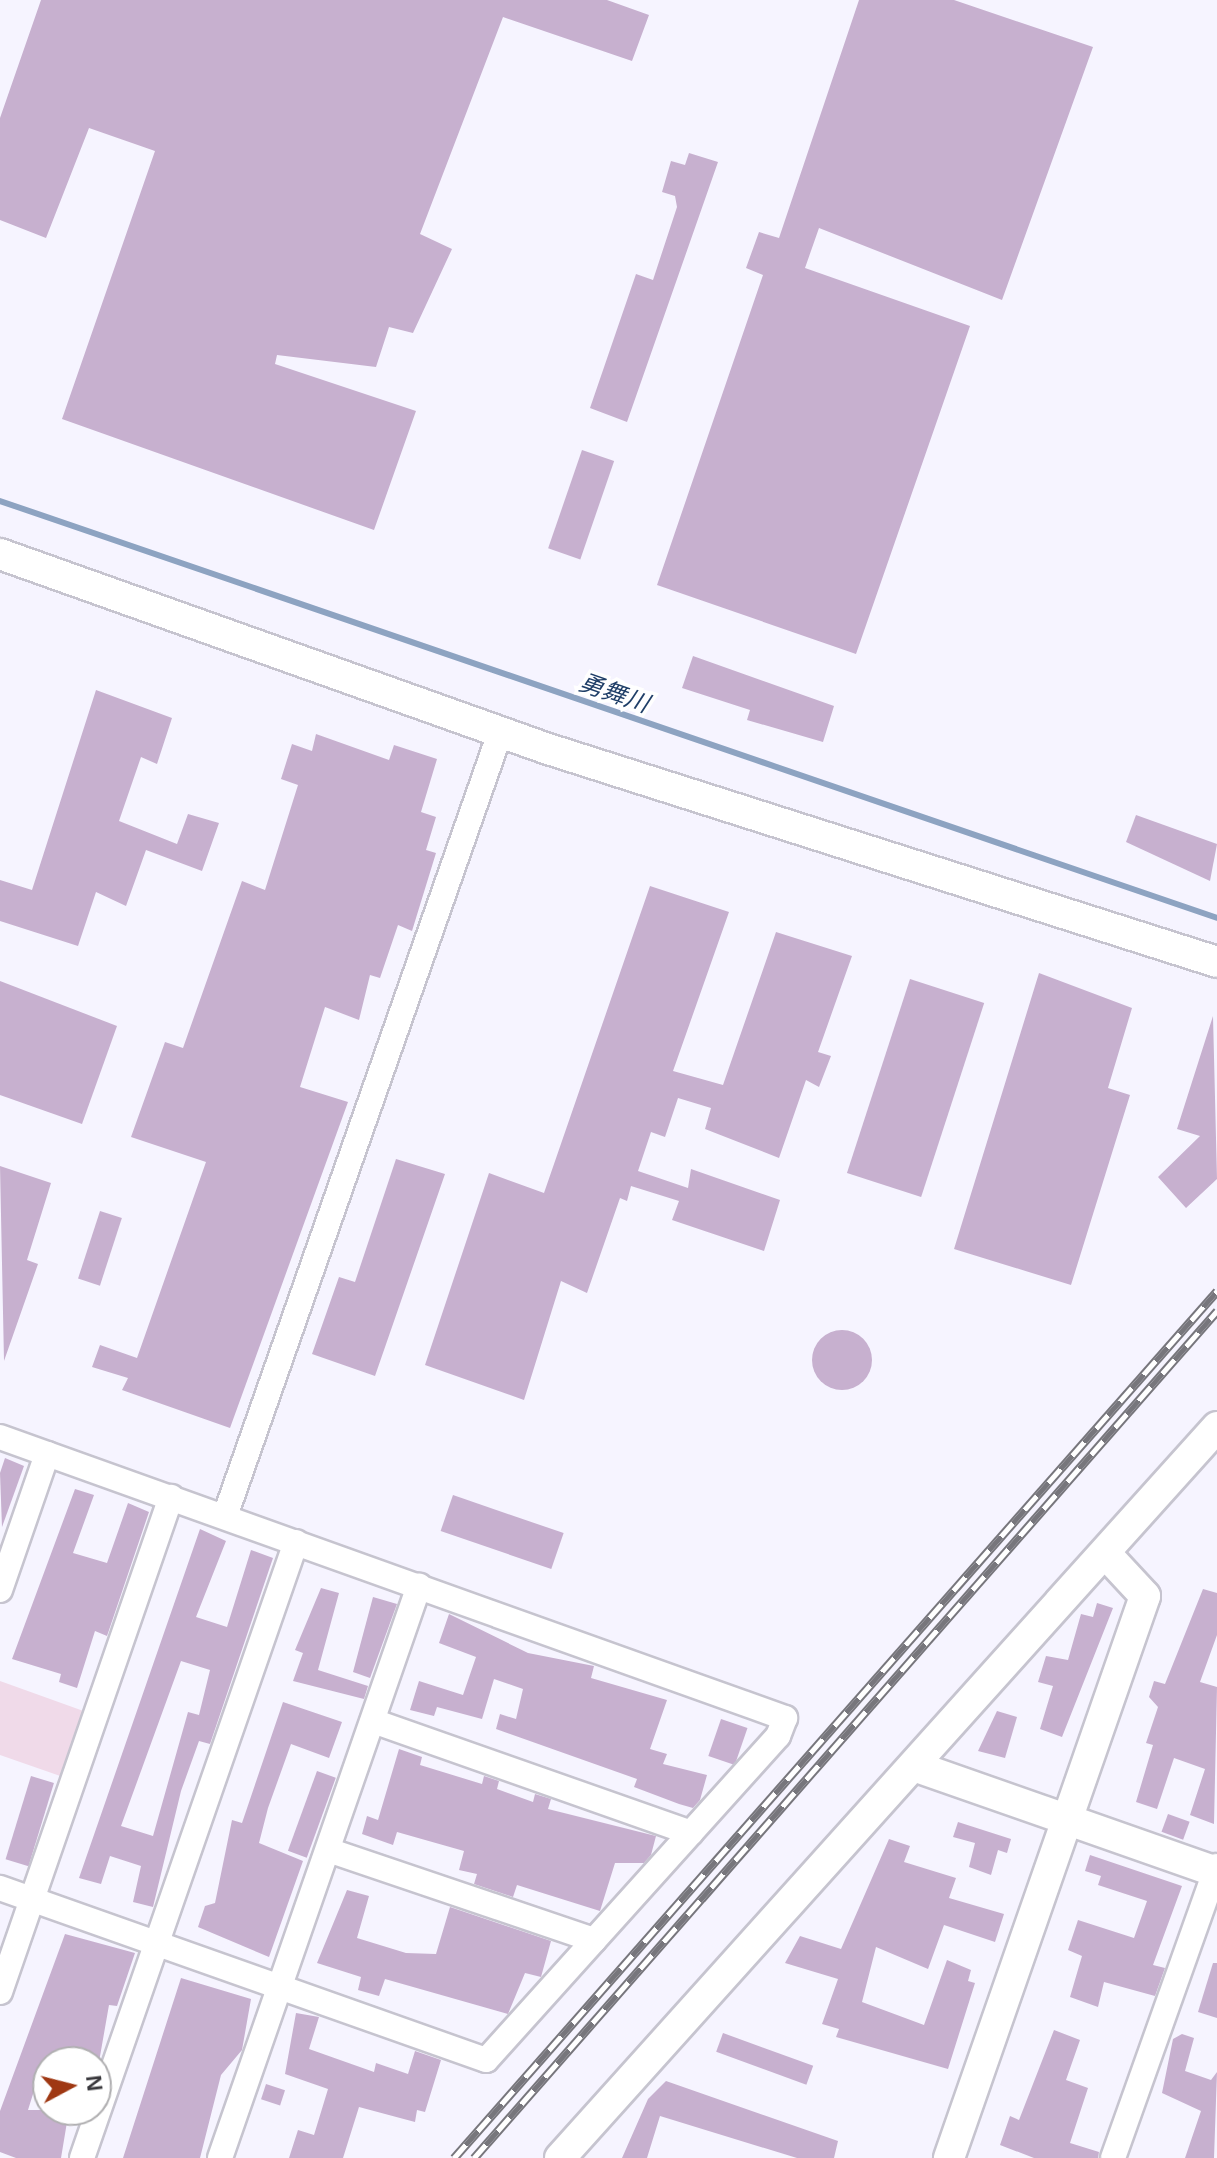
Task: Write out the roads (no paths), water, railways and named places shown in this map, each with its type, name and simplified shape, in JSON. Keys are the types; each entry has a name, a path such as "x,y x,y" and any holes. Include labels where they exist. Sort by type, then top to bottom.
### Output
{"street":[{"path":"0,554 500,733 1217,962"},
{"path":"225,1516 500,733"},
{"path":"560,2158 1217,1427"},
{"path":"0,1437 785,1718 691,1833 486,2060 0,1888"},
{"path":"0,1590 47,1454"},
{"path":"0,1992 171,1497"},
{"path":"82,2158 159,1944 296,1542"},
{"path":"949,2158 1145,1596 1106,1554"},
{"path":"220,2158 419,1586"},
{"path":"373,1721 691,1833"},
{"path":"914,1766 1216,1870 1113,2158"},
{"path":"328,1850 594,1940"}],"waterway":[{"name":"勇舞川","path":"0,501 1217,918"}],"railway":[{"path":"454,2158 1217,1291"},
{"path":"474,2158 1217,1311"}]}
